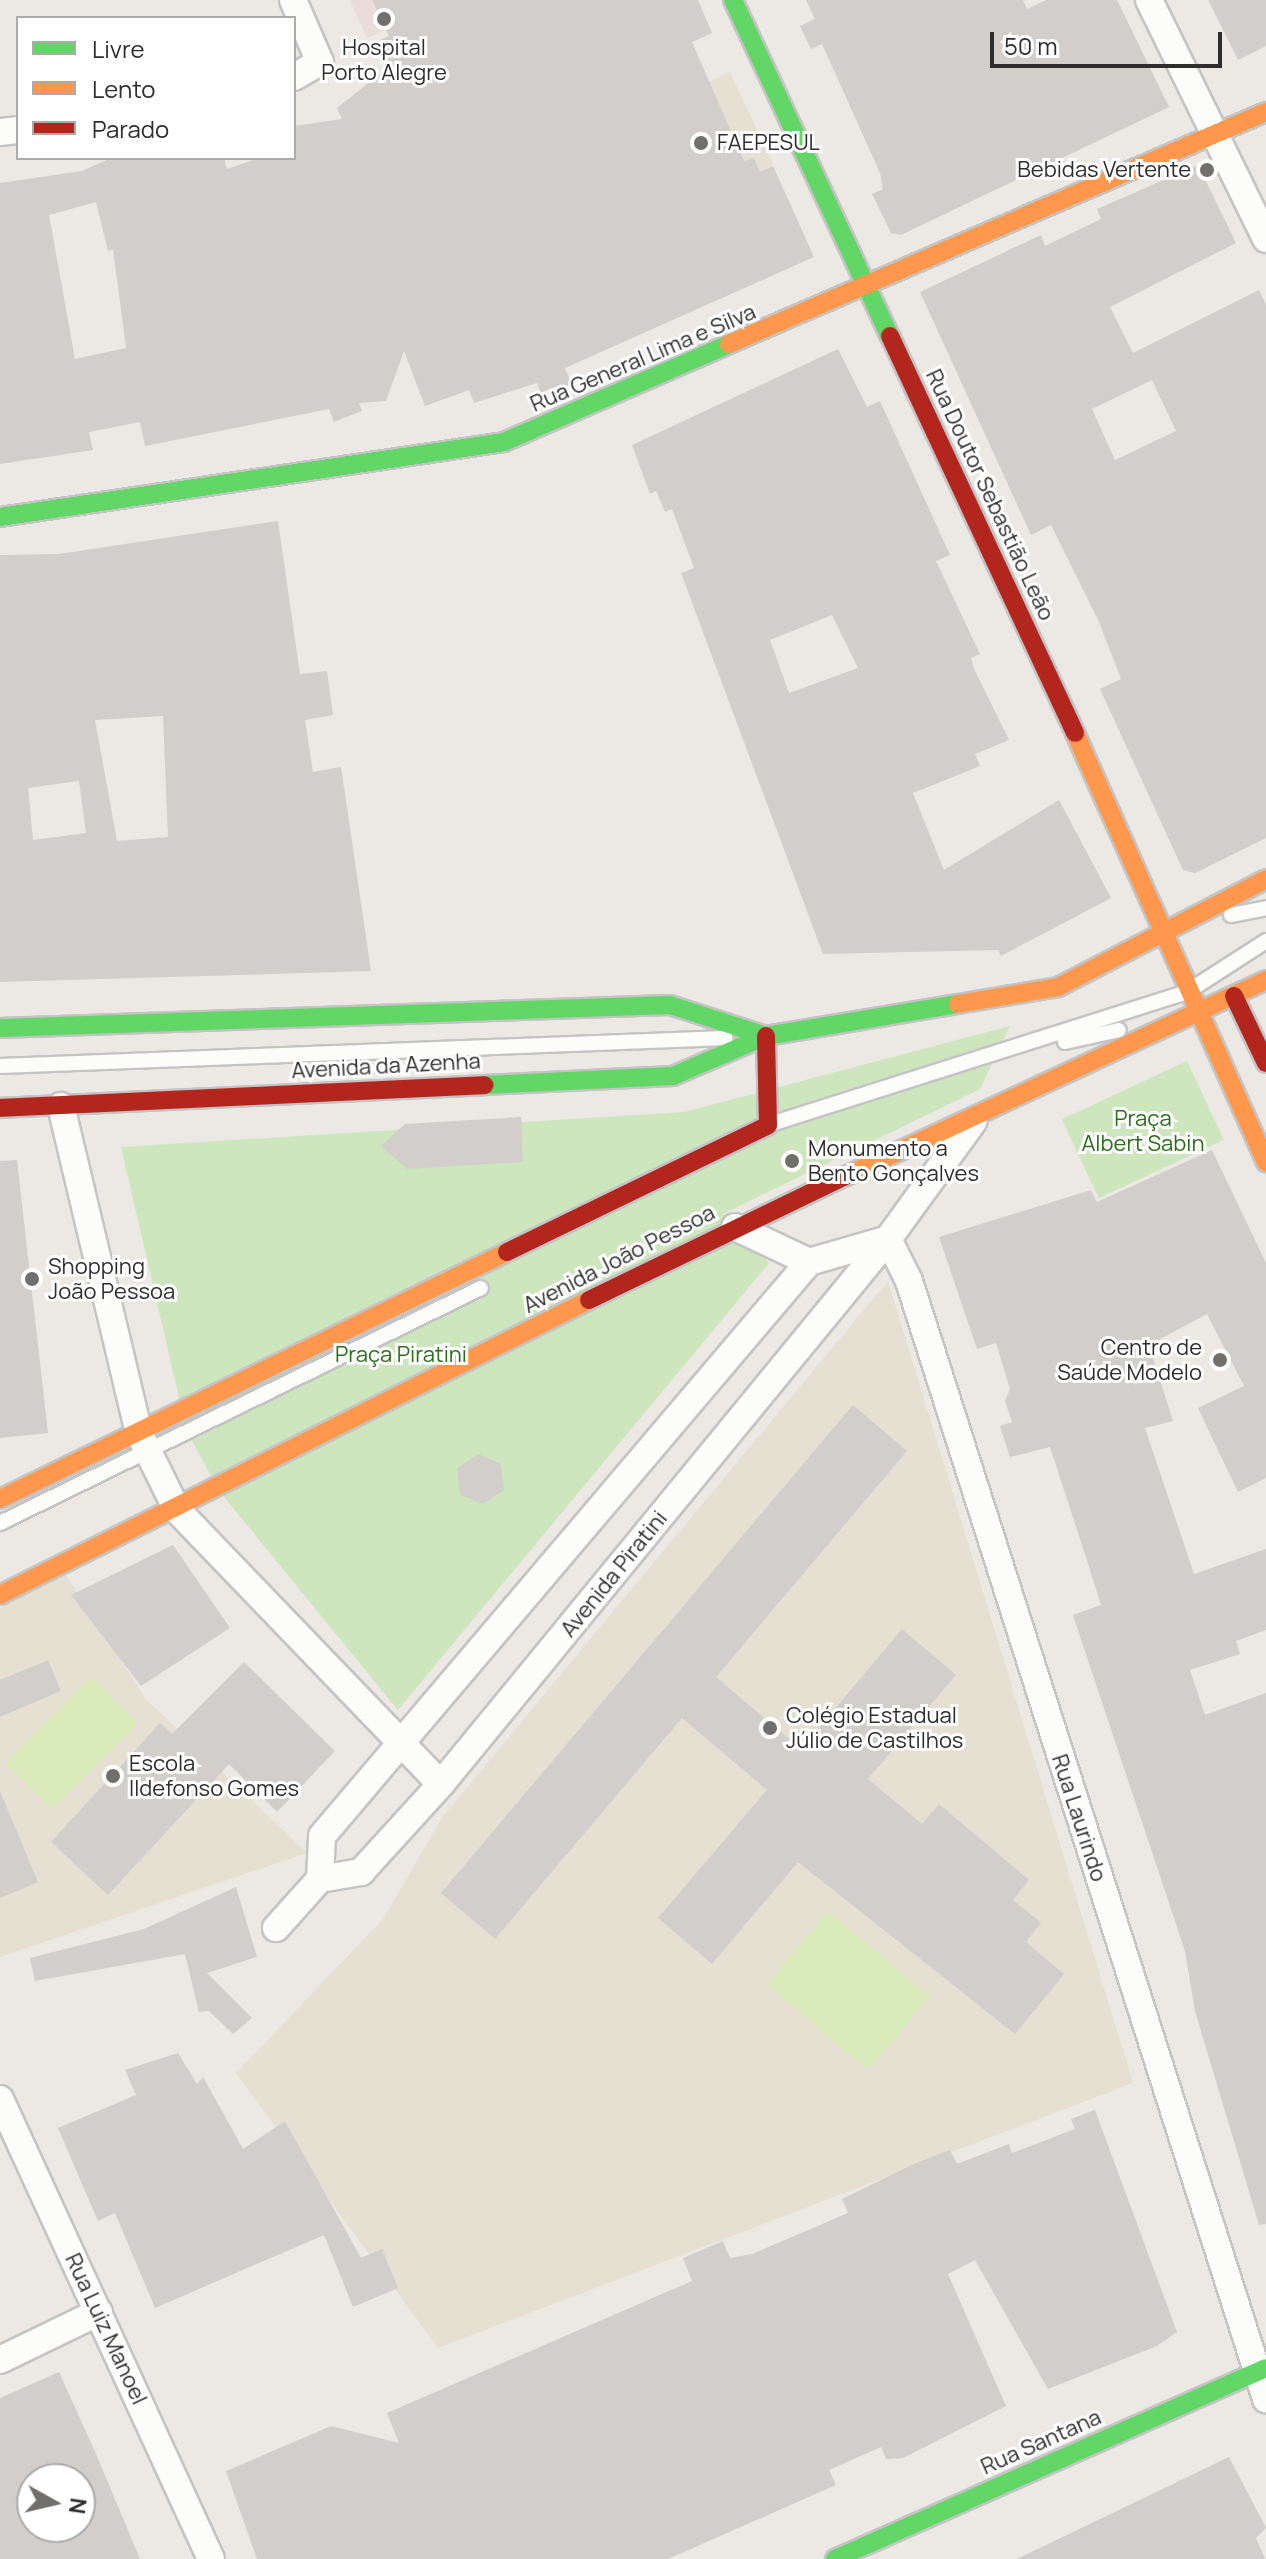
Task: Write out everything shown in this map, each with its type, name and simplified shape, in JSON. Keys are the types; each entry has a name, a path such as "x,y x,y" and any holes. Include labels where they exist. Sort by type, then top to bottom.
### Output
{"main road":[{"name":"Rua Doutor Sebastião Leão","path":"733,0 1166,928 1194,1013 1266,1162"},
{"name":"Rua General Lima e Silva","path":"0,517 504,442 867,288 1266,112"},
{"path":"1166,928 1266,879"},
{"name":"Avenida da Azenha","path":"0,1108 673,1076 766,1036 1058,987 1166,928"},
{"name":"Avenida João Pessoa","path":"0,1595 177,1510 735,1227 1266,980"},
{"path":"1234,996 1266,1063"},
{"name":"Avenida da Azenha","path":"0,1028 670,1005 766,1036"},
{"path":"0,1499 143,1442 768,1125 766,1036"},
{"name":"Rua Santana","path":"835,2559 1260,2370"}],"street":[{"path":"293,0 320,62 296,76"},
{"path":"1149,0 1266,239"},
{"path":"61,1106 143,1442 177,1510 399,1748 441,1784"},
{"name":"Avenida Piratini","path":"320,1879 361,1872 441,1784 888,1239 975,1118"},
{"path":"735,1227 809,1262"},
{"path":"276,1928 320,1879 322,1836 809,1262 888,1239"},
{"name":"Rua Laurindo","path":"888,1239 909,1281 1260,2370 1266,2399"},
{"name":"Rua Luiz Manoel","path":"0,2099 211,2559"},
{"path":"0,2360 99,2312"}],"lane":[{"path":"1166,928 1266,908"},
{"path":"634,1210 768,1125 995,1057 1187,992 1266,941"},
{"path":"1234,996 1266,966"},
{"path":"995,1057 1194,1013"},
{"path":"0,1066 766,1036"},
{"path":"0,1523 143,1442 496,1281"}],"shaded area":[{"name":"Hospital Porto Alegre","path":"350,0 450,0 367,38"},
{"name":"FAEPESUL","path":"730,72 774,165 674,212 630,118"},
{"name":"Colégio Estadual Júlio de Castilhos","path":"888,1281 1133,2083 438,2348 236,2073 383,1919 443,1816"},
{"name":"Escola Ildefonso Gomes","path":"66,1575 146,1699 307,1853 0,1957 0,1608"}],"green space":[{"name":"Praça Piratini","path":"1010,1026 980,1089 723,1214 769,1263 398,1710 220,1492 187,1432 121,1147 684,1112"},
{"name":"Praça Albert Sabin","path":"1187,1061 1224,1140 1099,1198 1062,1119"},
{"path":"92,1677 138,1723 52,1809 6,1763"},
{"path":"828,1911 930,1996 868,2070 766,1985"}],"building":[{"path":"372,0 698,0 712,33 692,42 744,161 754,158 760,172 773,166 814,257 565,368 572,386 543,399 537,383 474,403 469,390 425,406 404,351 386,401 359,403 362,411 334,422 329,409 145,446 140,422 89,432 93,450 0,464 0,183 82,171 107,160 225,160 227,169 254,160 296,160 296,126 342,119 337,108 386,69 376,42 389,36","holes":["96,202 108,251 113,249 126,348 75,359 49,215"]},
{"path":"806,0 1023,0 1027,9 1046,0 1117,0 1169,107 901,235 891,233 872,194 883,189 880,173 822,44 811,49 800,26 815,19"},
{"path":"1208,0 1266,0 1266,46 1238,60"},
{"path":"1198,165 1236,243 1110,307 1133,353 1259,290 1266,305 1266,838 1195,873 1183,870 1100,689 1121,679 1099,622 1051,525 1031,535 920,292 1041,235 1045,246 1101,219 1097,209","holes":["1152,380 1176,431 1115,460 1092,409"]},
{"path":"838,349 867,407 880,401 950,555 936,561 980,654 971,658 974,669 1009,740 975,754 980,766 913,793 944,870 1059,800 1111,898 1001,956 998,950 823,954 681,573 694,568 672,509 665,512 656,491 650,494 632,445","holes":["832,615 858,668 789,693 770,640"]},
{"path":"278,521 300,674 327,671 333,715 305,720 313,772 341,767 371,971 0,982 0,555 59,554","holes":["163,716 168,837 117,841 95,720","79,781 86,833 33,840 28,788"]},
{"path":"521,1117 523,1162 407,1169 381,1146 405,1124"},
{"path":"1212,1150 1266,1263 1266,1478 1238,1492 1198,1408 1244,1386 1207,1314 1149,1345 1173,1421 1145,1428 1194,1574 1266,1549 1266,1630 1236,1641 1240,1654 1190,1670 1205,1715 1266,1693 1266,2224 1259,2225 1195,2011 1185,1951 1073,1615 1101,1605 1083,1548 1050,1447 1010,1457 1000,1426 1012,1422 1005,1401 1010,1389 996,1343 977,1349 939,1237 1091,1190 1097,1202"},
{"path":"17,1160 48,1433 0,1438 0,1161"},
{"path":"853,1405 907,1451 716,1677 801,1749 902,1629 956,1675 868,1779 922,1824 939,1804 1029,1880 1013,1900 1041,1923 1026,1942 1064,1974 1015,2034 798,1862 712,1964 658,1918 767,1790 682,1718 495,1939 441,1893"},
{"path":"478,1454 501,1464 504,1490 483,1504 460,1495 457,1468"},
{"path":"173,1545 230,1628 141,1686 71,1595"},
{"path":"48,1660 61,1691 0,1717 0,1680"},
{"path":"244,1662 335,1751 277,1812 229,1764 108,1895 51,1842 160,1723 172,1734"},
{"path":"0,1791 38,1882 0,1898"},
{"path":"236,1887 257,1957 207,1973 252,2018 233,2034 209,2011 199,2012 185,1954 35,1981 30,1958 144,1929"},
{"path":"178,2053 197,2084 203,2077 243,2149 285,2121 361,2258 382,2249 398,2288 353,2307 324,2235 155,2308 115,2213 98,2221 58,2128 136,2095 125,2070"},
{"path":"1095,2110 1177,2332 1157,2346 1048,2389 975,2260 948,2274 1006,2406 903,2458 886,2459 881,2447 829,2470 836,2485 668,2559 257,2559 226,2471 331,2426 399,2443 387,2413 692,2281 683,2258 723,2241 730,2258 752,2254 848,2213 842,2199 916,2163 950,2150 957,2164 1009,2144 1012,2153 1075,2129 1071,2119"},
{"path":"59,2372 140,2559 0,2559 0,2398"},
{"path":"1229,2457 1266,2528 1256,2538 1265,2559 1017,2559"}],"traffic: fast":[{"path":"733,0 890,336"},
{"path":"0,517 504,442 729,344"},
{"path":"484,1085 673,1076 766,1036 958,1004"},
{"path":"0,1028 670,1005 766,1036"},
{"path":"835,2559 1266,2368"}],"traffic: slow":[{"path":"729,344 1266,112"},
{"path":"1075,733 1266,1162"},
{"path":"958,1004 1058,987 1266,879"},
{"path":"846,1176 1266,980"},
{"path":"0,1499 507,1252"},
{"path":"0,1595 589,1300"}],"traffic: jam":[{"path":"890,336 1075,733"},
{"path":"1234,996 1266,1063"},
{"path":"507,1252 768,1125 766,1036"},
{"path":"0,1108 484,1085"},
{"path":"589,1300 846,1176"}],"place":[{"name":"Hospital Porto Alegre","path":"384,19"},
{"name":"FAEPESUL","path":"701,143"},
{"name":"Bebidas Vertente","path":"1207,170"},
{"name":"Monumento a Bento Gonçalves","path":"792,1161"},
{"name":"Shopping João Pessoa","path":"32,1279"},
{"name":"Centro de Saúde Modelo","path":"1220,1360"},
{"name":"Colégio Estadual Júlio de Castilhos","path":"770,1728"},
{"name":"Escola Ildefonso Gomes","path":"113,1776"}]}
